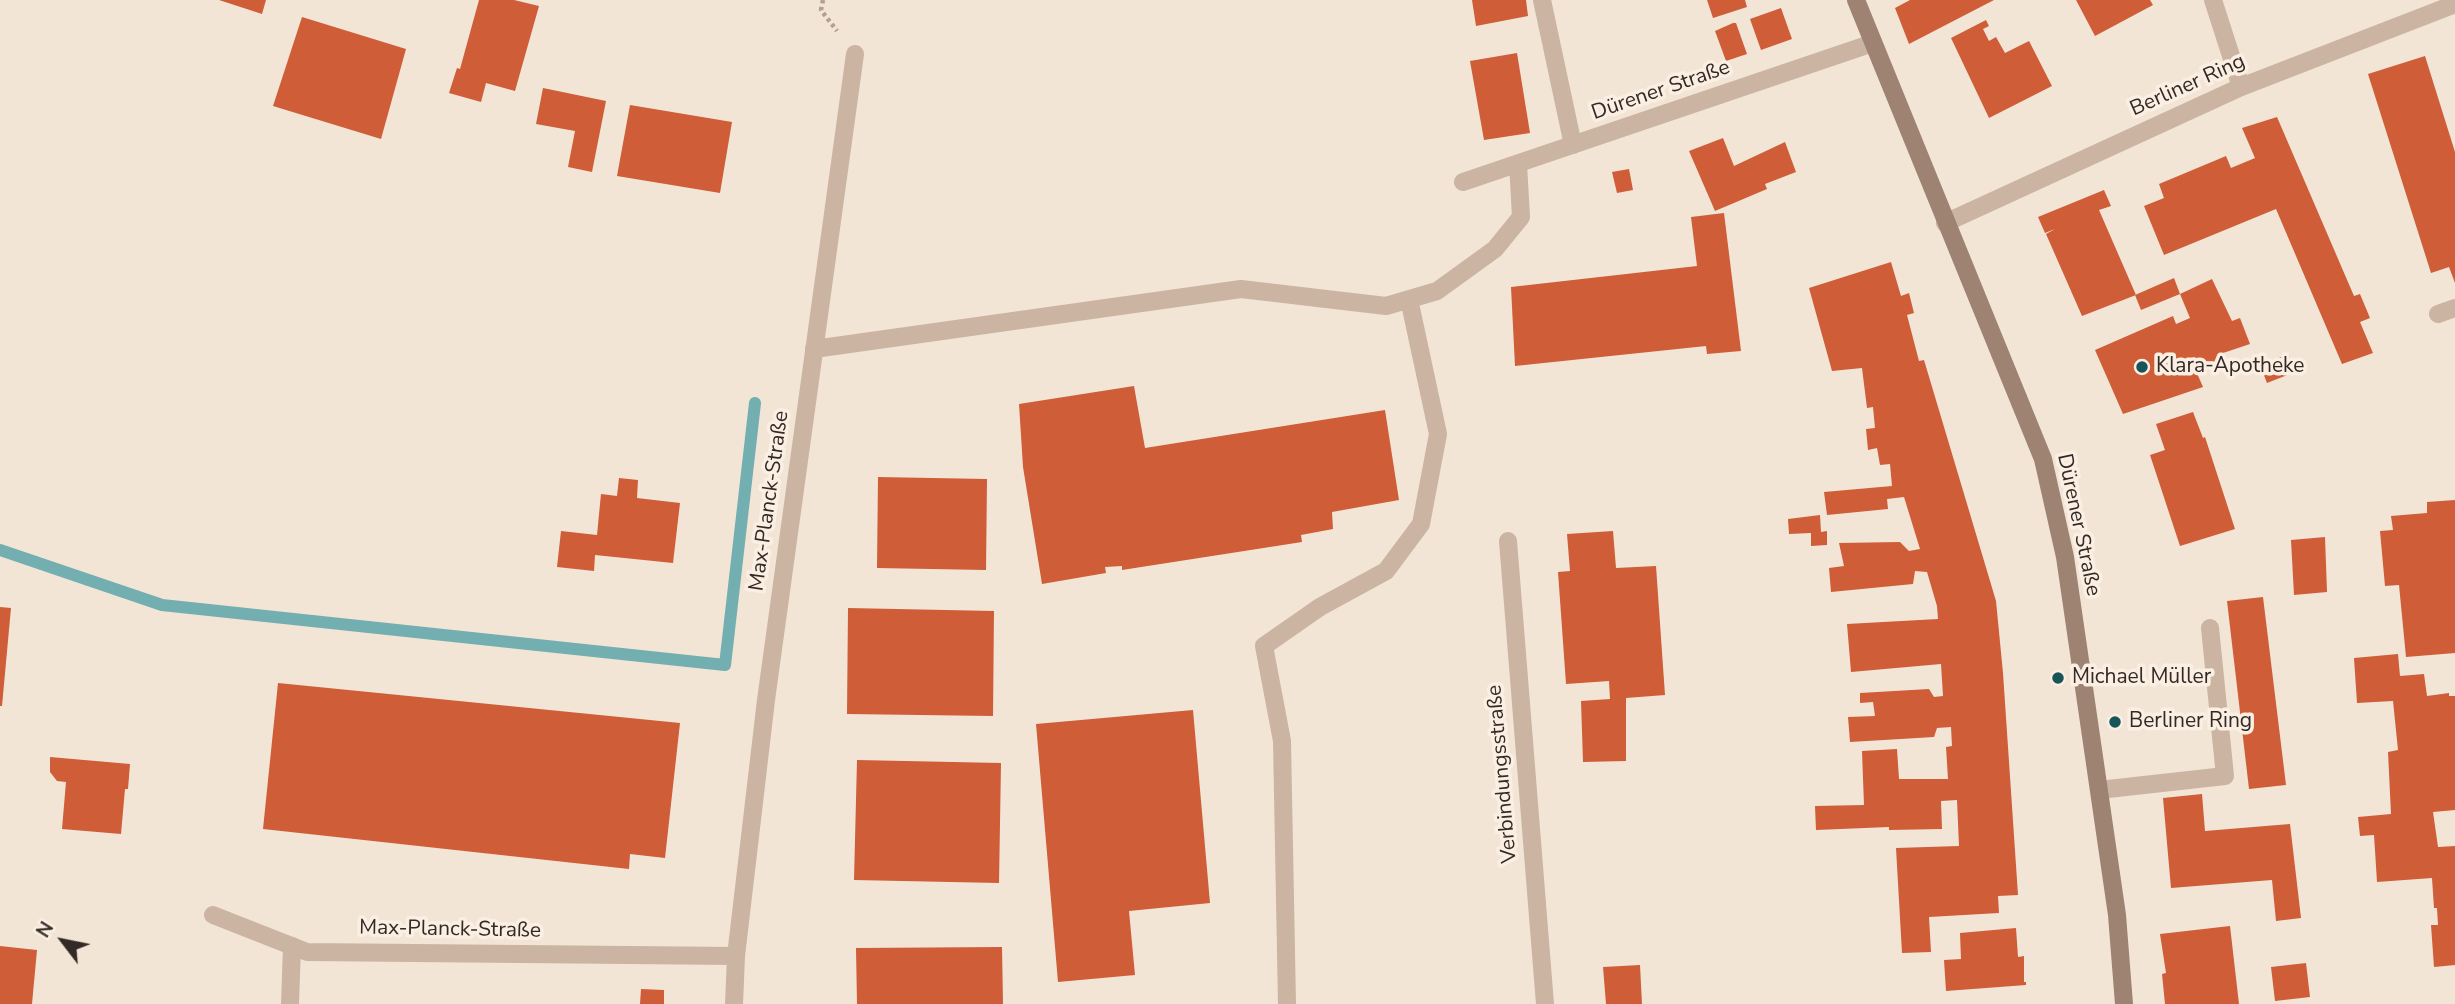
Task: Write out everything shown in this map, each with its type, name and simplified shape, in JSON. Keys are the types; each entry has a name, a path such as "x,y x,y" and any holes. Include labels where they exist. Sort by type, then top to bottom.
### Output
{"street":[{"path":"1542,0 1573,145"},
{"name":"Dürener Straße","path":"1856,0 2043,458 2065,558 2099,789 2116,915 2123,1004"},
{"path":"2213,0 2241,86"},
{"name":"Berliner Ring","path":"1945,223 2241,86 2455,4"},
{"name":"Dürener Straße","path":"1464,182 1873,43"},
{"name":"Max-Planck-Straße","path":"734,1004 736,956 766,700 855,54"},
{"path":"814,349 1241,289 1386,306 1437,291 1495,249 1521,217 1518,164"},
{"path":"1287,1004 1282,741 1264,646 1320,607 1387,571 1421,524 1438,434 1409,299"},
{"name":"Verbindungsstraße","path":"1507,541 1545,1004"},
{"path":"2099,789 2225,776 2210,628"},
{"name":"Max-Planck-Straße","path":"214,915 307,952 736,956"},
{"path":"290,1004 292,946"}],"path":[{"path":"823,0 821,10 855,54"}],"building":[{"path":"219,0 266,0 262,14"},
{"path":"479,0 514,0 539,6 515,91 486,83 481,102 449,93 457,68 460,69"},
{"path":"1472,0 1526,0 1528,16 1476,26"},
{"path":"1707,0 1745,0 1747,7 1713,18"},
{"path":"1910,0 1994,0 1909,44 1895,8"},
{"path":"2076,0 2150,0 2153,5 2095,36"},
{"path":"1781,8 1792,39 1761,50 1750,19"},
{"path":"302,17 406,49 381,139 273,106"},
{"path":"1986,20 1989,26 1983,29 1989,41 1996,37 2005,53 2029,41 2052,86 1989,118 1951,38"},
{"path":"1736,23 1747,54 1726,61 1715,31"},
{"path":"1517,53 1530,133 1484,140 1470,61"},
{"path":"2425,56 2455,152 2455,283 2449,267 2431,273 2368,74"},
{"path":"543,88 606,101 592,172 568,167 575,131 536,124"},
{"path":"630,105 732,122 720,193 617,176"},
{"path":"2277,117 2354,296 2360,294 2370,318 2360,322 2373,353 2342,364 2276,209 2164,255 2144,206 2164,198 2159,184 2226,156 2231,168 2255,158 2242,128"},
{"path":"1723,138 1734,166 1785,142 1796,172 1765,184 1767,189 1715,211 1689,151"},
{"path":"1629,169 1633,190 1617,193 1612,172"},
{"path":"2104,190 2111,206 2099,210 2136,295 2082,316 2046,234 2055,229 2045,233 2038,217"},
{"path":"1724,213 1741,351 1707,354 1706,346 1515,366 1511,287 1697,266 1691,217"},
{"path":"1891,262 1901,296 1909,293 1914,313 1907,315 1919,361 1924,360 1996,601 2018,895 1998,896 1999,913 1929,917 1931,952 1902,953 1896,848 1959,846 1957,800 1941,801 1942,829 1889,830 1889,827 1816,830 1815,806 1864,805 1862,751 1897,749 1899,779 1948,779 1946,747 1952,746 1951,727 1937,728 1934,737 1850,742 1848,717 1875,716 1873,702 1860,703 1860,693 1929,689 1934,697 1943,696 1941,664 1851,672 1847,624 1938,619 1927,572 1915,571 1913,584 1831,592 1829,568 1844,566 1839,543 1900,542 1909,551 1920,549 1904,497 1887,499 1888,509 1827,515 1824,492 1892,486 1890,464 1880,465 1877,448 1868,450 1866,429 1875,428 1873,407 1867,408 1862,368 1832,371 1809,288"},
{"path":"2174,278 2180,294 2141,310 2135,295"},
{"path":"2212,279 2232,321 2240,318 2250,344 2220,354 2224,362 2196,371 2203,387 2123,414 2095,350 2173,316 2176,324 2190,318 2180,294"},
{"path":"2289,354 2295,372 2267,383 2260,365"},
{"path":"1134,386 1145,448 1385,410 1399,500 1332,512 1333,529 1301,535 1302,542 1122,570 1122,566 1105,567 1106,573 1042,584 1023,467 1019,404"},
{"path":"2193,412 2203,438 2205,437 2235,529 2180,546 2150,455 2165,450 2156,424"},
{"path":"878,477 987,479 986,570 877,568"},
{"path":"619,478 638,480 637,498 680,503 673,563 595,555 594,571 557,567 561,531 597,535 601,494 617,496"},
{"path":"2455,500 2455,653 2406,657 2399,585 2385,586 2380,531 2393,530 2391,516 2427,513 2427,502"},
{"path":"1820,515 1821,532 1827,531 1827,545 1811,546 1811,533 1789,534 1788,519"},
{"path":"1613,531 1616,568 1656,566 1665,695 1626,698 1626,761 1583,762 1581,701 1610,699 1609,681 1566,684 1558,572 1570,571 1567,534"},
{"path":"2325,537 2327,592 2294,595 2291,540"},
{"path":"2263,597 2286,785 2249,789 2227,601"},
{"path":"0,607 11,608 2,706 0,706"},
{"path":"848,608 994,611 993,716 847,714"},
{"path":"2398,654 2400,676 2424,674 2427,696 2449,693 2449,696 2455,696 2455,810 2433,812 2438,847 2455,846 2455,965 2434,967 2431,925 2438,925 2432,878 2377,882 2374,835 2360,836 2358,817 2391,814 2388,752 2398,750 2393,701 2357,703 2354,658"},
{"path":"278,683 680,723 665,858 630,854 629,869 263,829"},
{"path":"1193,710 1210,903 1129,911 1135,975 1058,982 1036,724"},
{"path":"50,757 130,764 121,834 62,829 66,782 57,781 50,772"},
{"path":"857,760 1001,763 999,883 854,880"},
{"path":"2202,794 2205,831 2290,824 2301,918 2276,921 2272,880 2171,888 2163,798"},
{"path":"2230,926 2239,1004 2165,1004 2162,974 2166,973 2160,934"},
{"path":"2016,928 2018,957 2024,956 2026,985 1946,991 1944,960 1961,959 1960,933"},
{"path":"0,946 37,950 32,1004 0,1004"},
{"path":"1002,947 1003,1004 857,1004 856,948"},
{"path":"2306,963 2310,997 2275,1001 2271,967"},
{"path":"1640,965 1642,1004 1606,1004 1603,967"},
{"path":"641,989 664,990 664,1004 640,1004"}],"waterway":[{"path":"0,550 162,605 725,665 755,403"}],"place":[{"name":"Klara-Apotheke","path":"2142,367"},
{"name":"Michael Müller","path":"2058,678"},
{"name":"Berliner Ring","path":"2115,722"}]}
